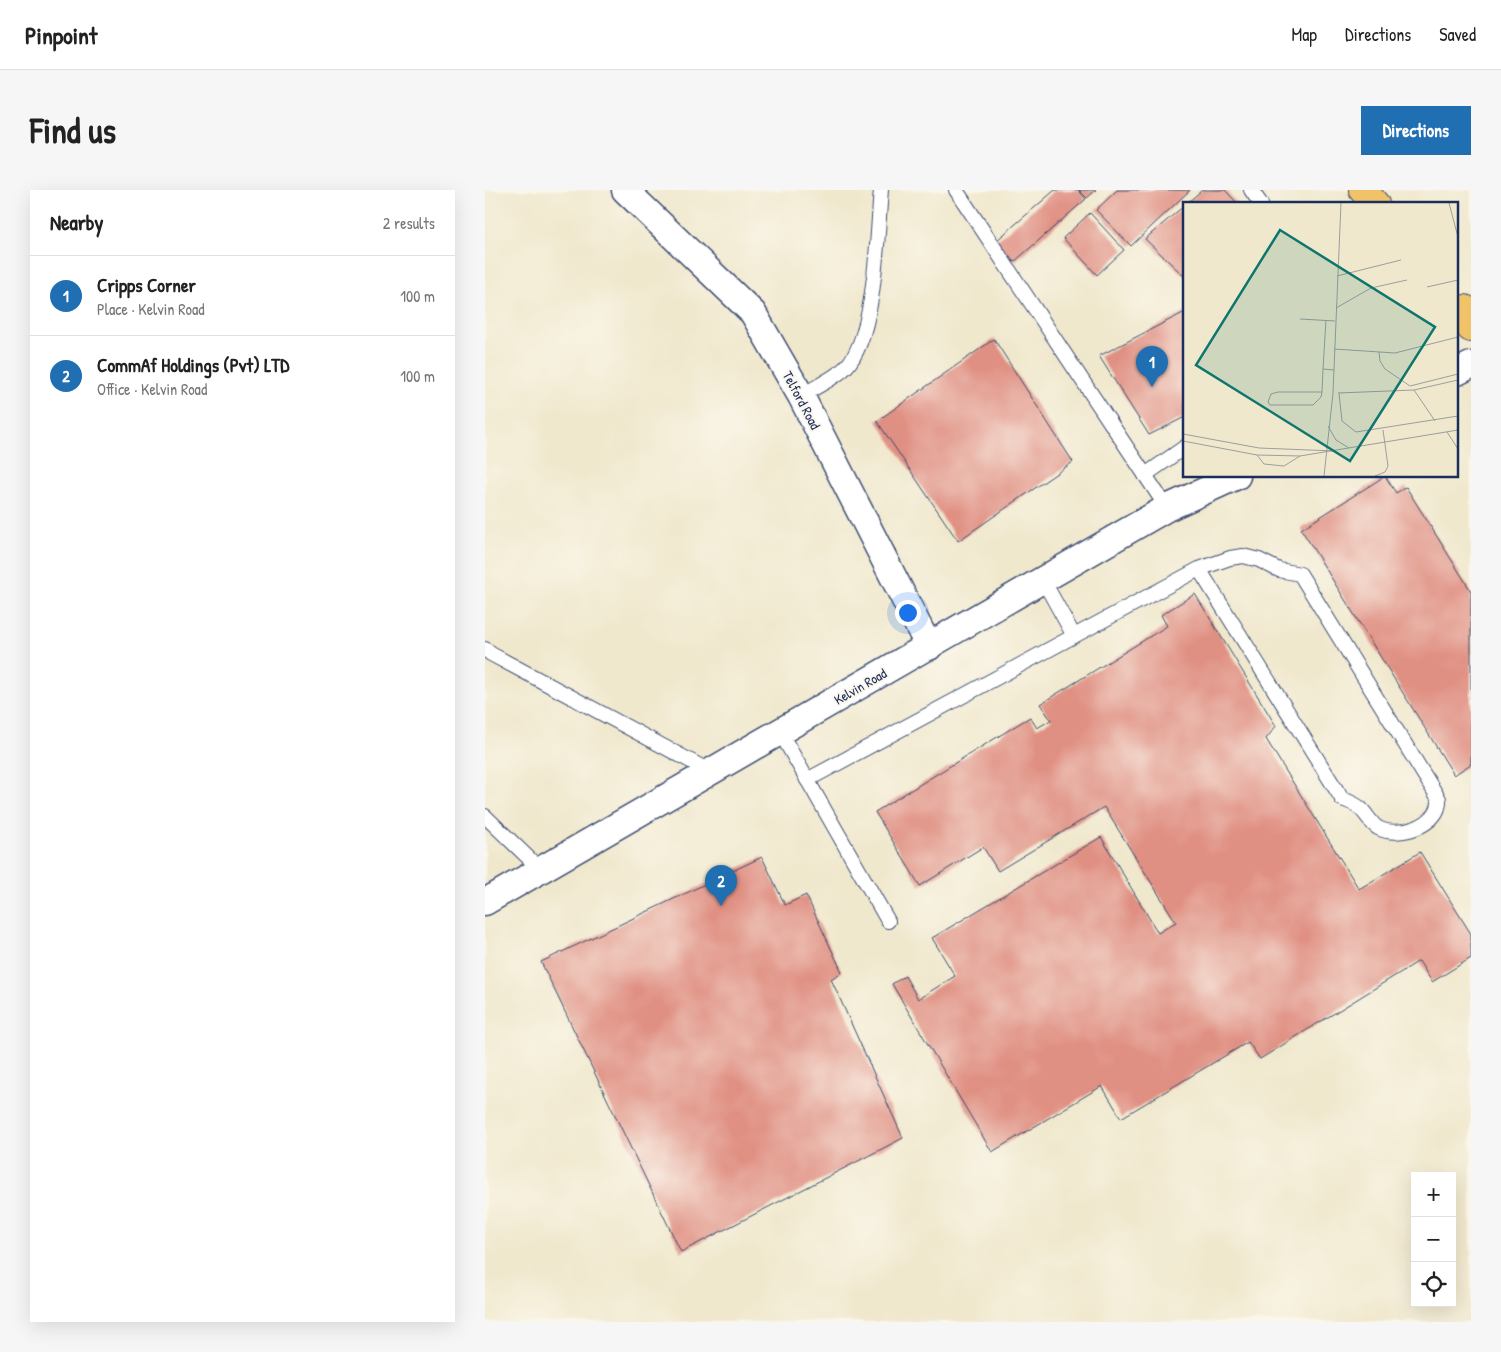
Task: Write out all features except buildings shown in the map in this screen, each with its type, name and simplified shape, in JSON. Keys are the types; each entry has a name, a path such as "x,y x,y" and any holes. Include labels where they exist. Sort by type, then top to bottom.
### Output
{"main road":[{"path":"1363,190 1373,202"}],"street":[{"name":"Telford Road","path":"625,190 753,313 801,396 929,647"},
{"path":"1459,371 1471,365"},
{"name":"Kelvin Road","path":"485,902 1167,508 1233,478"}],"lane":[{"path":"801,396 845,368 858,351 869,312 881,190"},
{"path":"956,190 1167,508"},
{"path":"1251,190 1260,202"},
{"path":"1145,476 1183,449"},
{"path":"807,780 1199,569 1223,560 1243,556 1259,560 1279,570 1300,574 1439,799 1440,806 1432,819 1420,826 1397,832 1378,828 1359,807 1342,799 1199,569"},
{"path":"1043,580 1074,636"},
{"path":"485,649 491,654 711,772"},
{"path":"780,732 888,921"},
{"path":"485,816 541,869"}],"place":[{"name":"Cripps Corner","path":"1152,387"},
{"name":"CommAf Holdings (Pvt) LTD","path":"721,906"}]}
